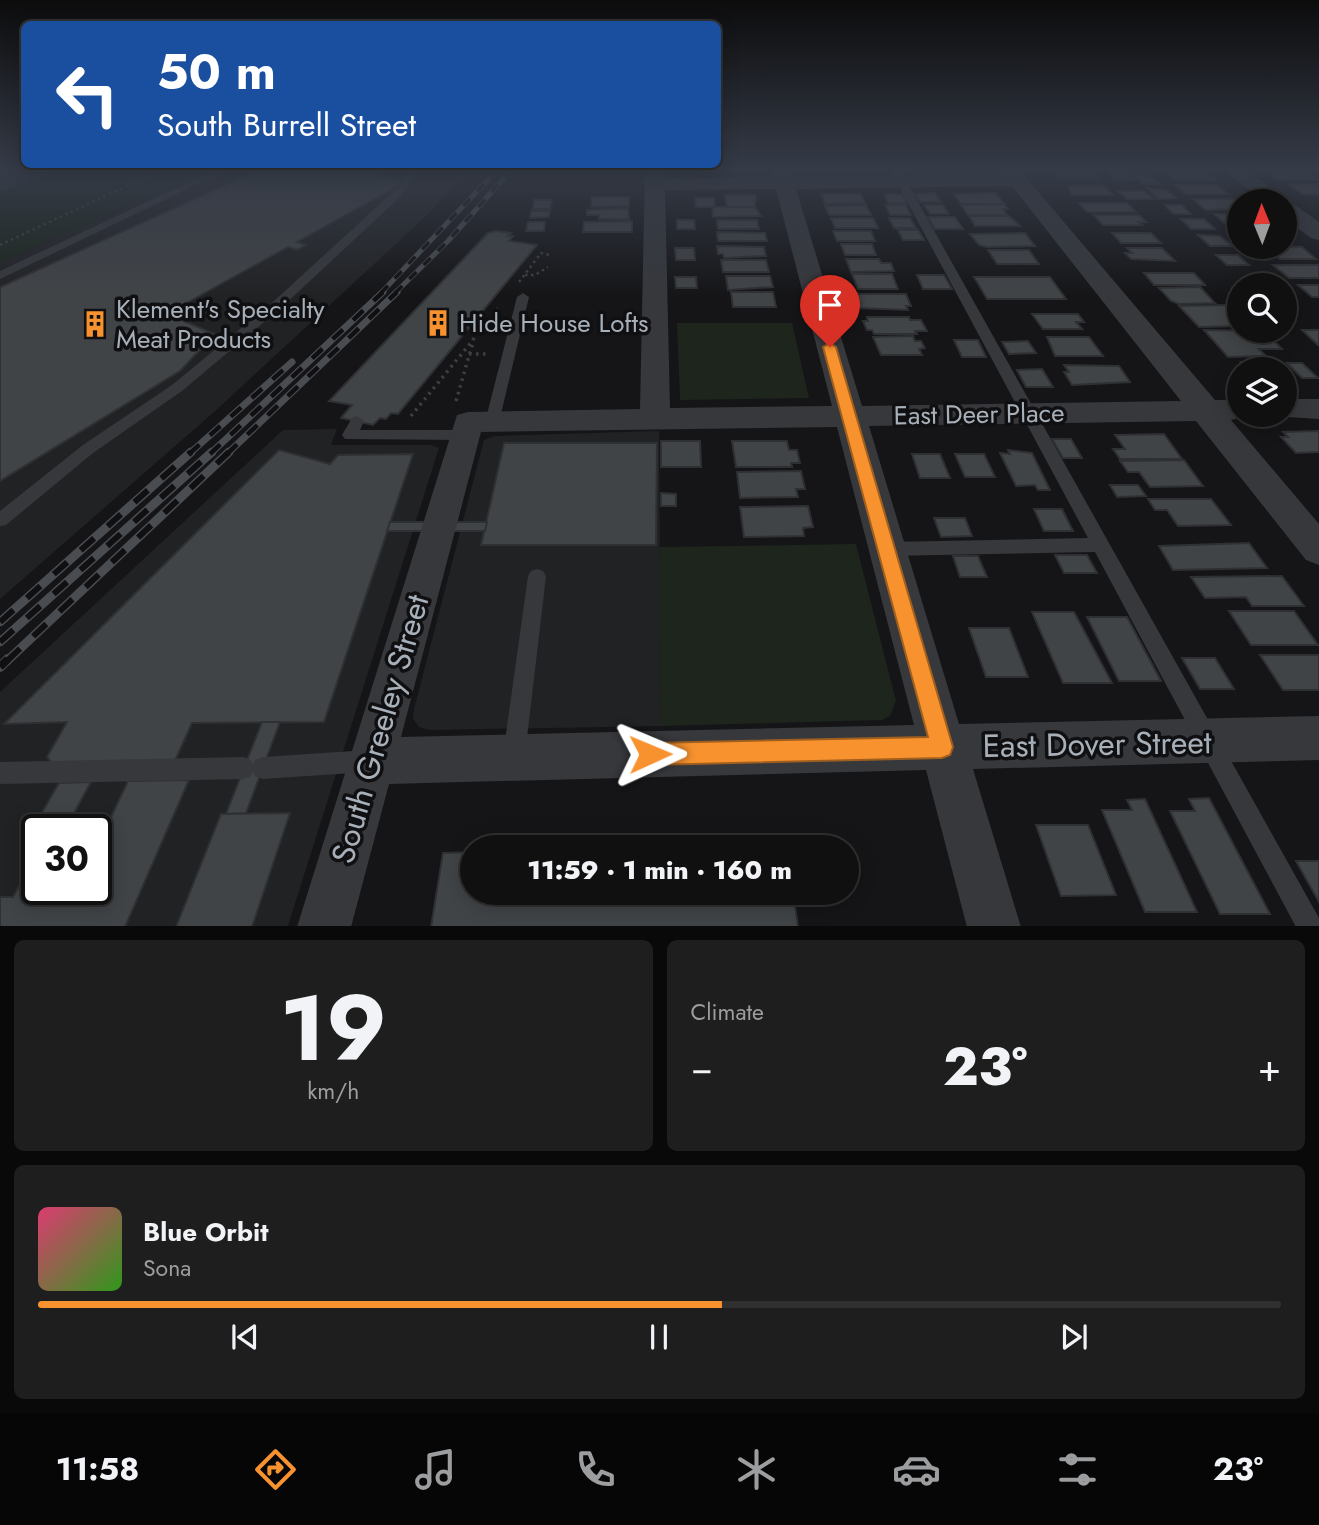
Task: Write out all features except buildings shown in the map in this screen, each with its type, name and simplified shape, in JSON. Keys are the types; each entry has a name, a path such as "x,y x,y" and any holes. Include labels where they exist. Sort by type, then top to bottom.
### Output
{"street":[{"path":"654,419 655,211"},
{"path":"792,211 994,926"},
{"path":"1044,211 1319,550"},
{"path":"1297,217 1319,233"},
{"path":"1297,409 1319,409"},
{"name":"East Deer Place","path":"470,421 1227,410"},
{"name":"South Greeley Street","path":"324,926 470,421"},
{"name":"East Dover Street","path":"371,761 1319,738"}],"lane":[{"path":"0,275 135,211"},
{"path":"0,520 88,449 177,388 278,304 378,211"},
{"path":"918,211 1310,926"},
{"path":"357,421 350,435 470,421 519,291"},
{"path":"887,549 1101,545"},
{"path":"513,757 537,576"},
{"path":"0,773 253,768 371,761"}],"path":[{"path":"0,245 72,211"},
{"path":"519,291 524,275 541,254 550,255"},
{"path":"524,275 535,275 548,267"},
{"path":"470,421 473,340 476,331 480,331 498,308"},
{"path":"408,420 473,340"}],"shaded area":[{"path":"0,211 118,211 0,262"},
{"path":"118,211 430,211 213,413 0,599 0,262"},
{"path":"677,323 792,323 809,398 680,400"},
{"path":"337,429 331,445 431,445 439,448 288,926 0,926 0,692 283,430"},
{"path":"659,431 661,726 430,730 419,727 413,719 414,709 484,440 495,436"},
{"path":"856,544 896,701 890,716 882,720 661,726 659,547"}],"railway":[{"path":"381,293 458,211"},
{"path":"395,293 475,211"},
{"path":"210,454 383,292"},
{"path":"227,454 397,292"},
{"path":"189,454 292,362"},
{"path":"0,622 191,452"},
{"path":"0,642 212,452"},
{"path":"7,661 229,452"},
{"path":"0,667 8,659"}],"place":[{"name":"Hide House Lofts","path":"438,323"},
{"name":"Klement's Specialty Meat Products","path":"95,324"}],"route":[{"path":"650,754 942,747 830,347"}]}
